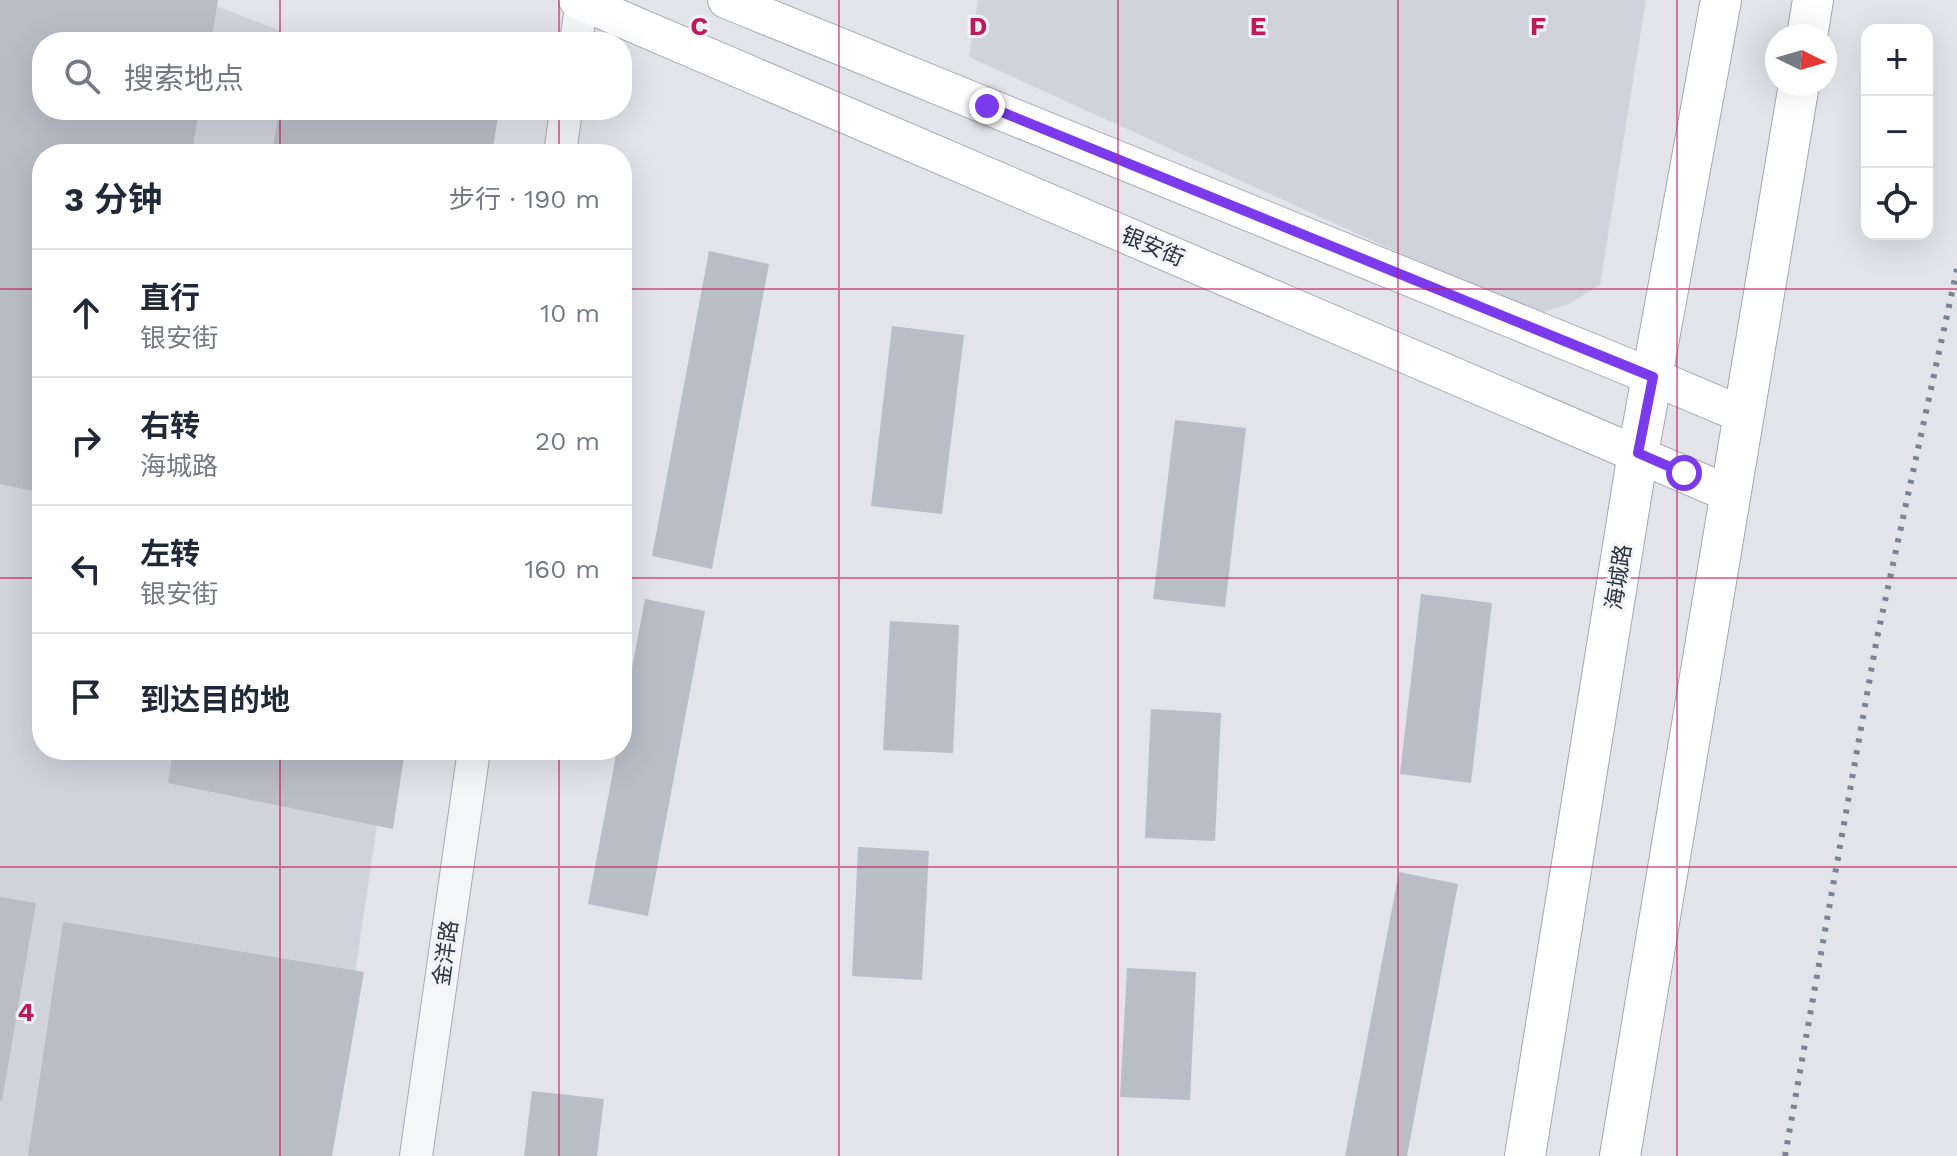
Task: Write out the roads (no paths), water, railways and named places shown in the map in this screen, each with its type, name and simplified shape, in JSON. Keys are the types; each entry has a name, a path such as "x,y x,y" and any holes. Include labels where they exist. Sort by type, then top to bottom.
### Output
{"main road":[{"path":"726,0 1743,415"},
{"name":"海城路","path":"1525,1156 1638,453 1721,0"},
{"path":"1809,24 1813,0"},
{"name":"银安街","path":"580,1 1730,494"},
{"path":"1620,1156 1797,96"}],"street":[{"path":"577,32 580,1"},
{"path":"561,144 565,120"},
{"name":"金洋路","path":"416,1156 473,760"}],"railway":[{"path":"1785,1156 1877,638 1957,269"}]}
